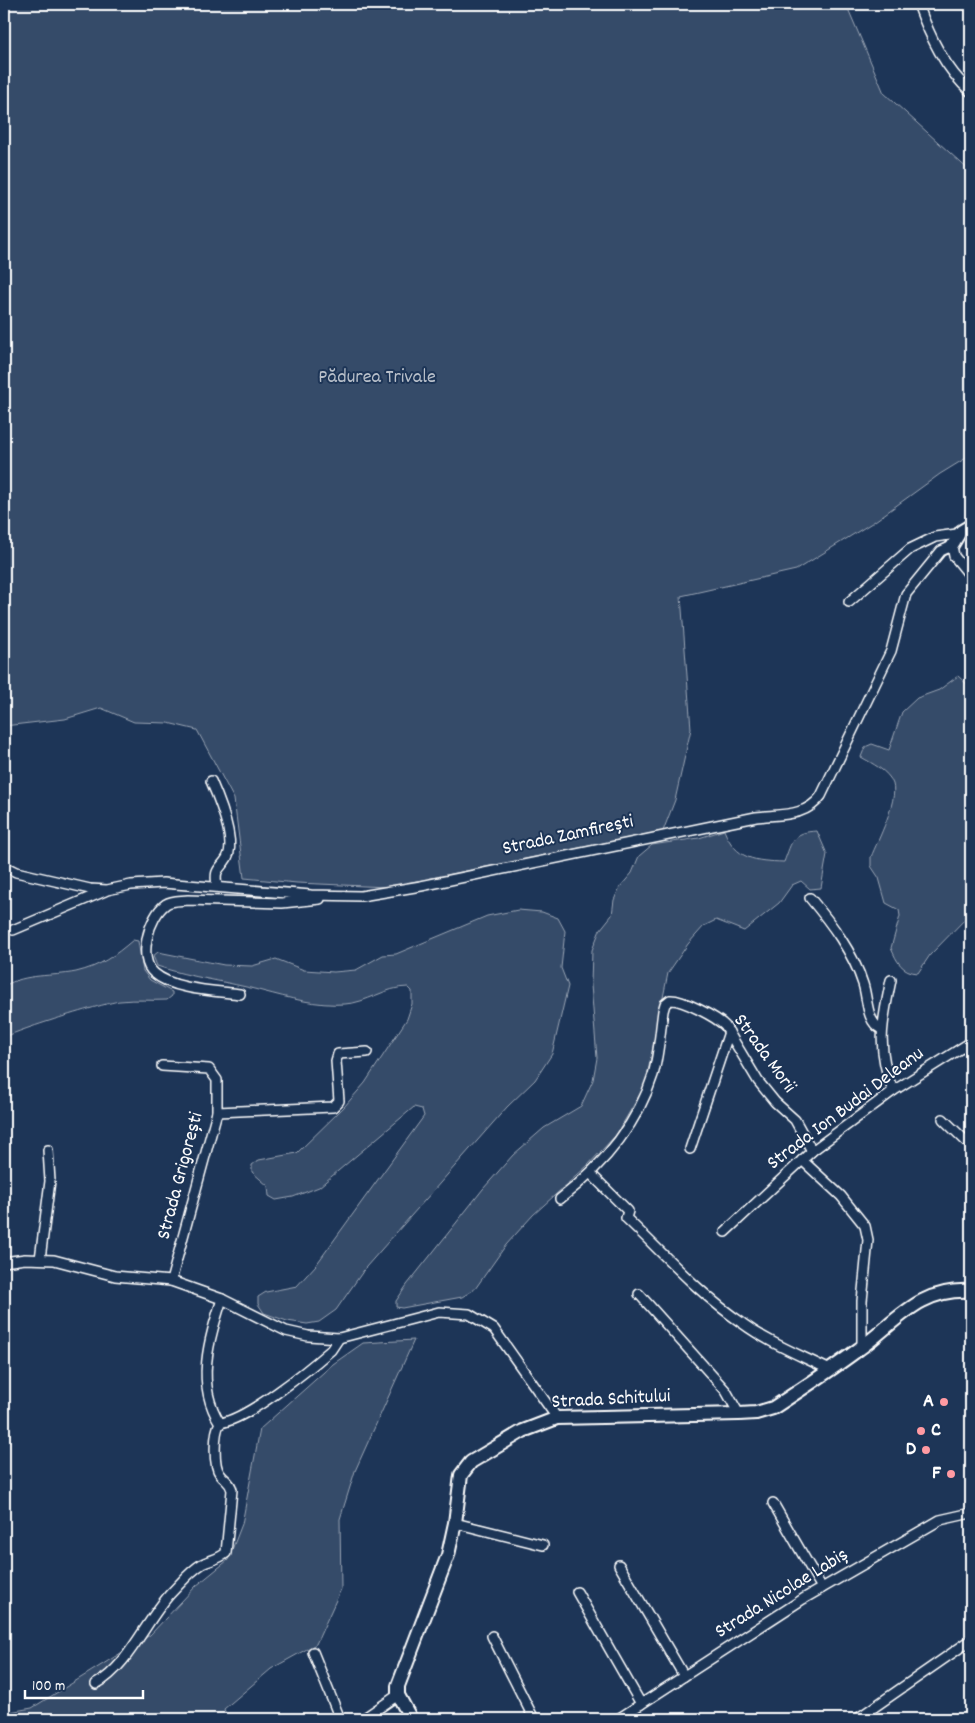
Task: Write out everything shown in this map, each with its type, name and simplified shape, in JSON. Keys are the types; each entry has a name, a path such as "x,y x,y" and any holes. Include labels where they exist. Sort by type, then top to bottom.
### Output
{"main road":[{"name":"Strada Schitului","path":"398,1695 398,1686 442,1573 455,1524 459,1482 467,1465 523,1431 557,1418 739,1414 756,1413 772,1408 862,1347 913,1304 948,1291 971,1291"},
{"path":"398,1695 410,1719"}],"street":[{"path":"918,4 930,36 956,79 971,92"},
{"path":"849,602 910,549 935,537 957,534 971,525"},
{"name":"Strada Zamfirești","path":"4,866 16,872 72,886 108,890 131,884 163,883 329,896 361,896 421,886 756,817 805,811 813,807 821,796 891,651 906,594 941,551 952,546 957,534"},
{"path":"952,546 952,552 971,577"},
{"path":"210,781 220,802 230,849 227,858 217,868 215,876 217,886"},
{"path":"13,930 108,890"},
{"path":"240,994 188,987 160,977 147,967 144,955 146,939 164,905 173,901 188,900 282,903 314,901 329,896"},
{"path":"810,898 831,924 858,968 868,1001 870,1018 874,1025 881,1029"},
{"path":"891,980 881,1029 884,1066 893,1091"},
{"name":"Strada Morii","path":"591,1174 620,1139 647,1091 658,1051 665,1004 674,999 718,1020 729,1032 758,1081 775,1102 795,1120 812,1151"},
{"path":"690,1149 729,1032"},
{"name":"Strada Ion Budai Deleanu","path":"725,1232 812,1151 893,1091 971,1042"},
{"path":"217,1112 333,1107 339,1101 336,1061 338,1054 340,1052 367,1052"},
{"name":"Strada Grigorești","path":"162,1066 209,1069 217,1080 217,1112 171,1280"},
{"path":"943,1119 971,1146"},
{"path":"40,1259 50,1181 48,1150"},
{"path":"802,1160 841,1196 865,1226 868,1240 862,1301 862,1347"},
{"path":"560,1199 591,1174 628,1211 626,1218 708,1296 742,1323 788,1351 830,1370"},
{"path":"4,1262 40,1259 54,1260 116,1276 171,1280 222,1299 286,1331 339,1338 439,1312 469,1314 481,1319 494,1329 557,1418"},
{"path":"639,1294 726,1391 739,1414"},
{"path":"220,1423 208,1399 204,1380 213,1326 222,1299"},
{"path":"220,1423 228,1422 251,1410 332,1350 339,1338"},
{"path":"96,1684 112,1673 144,1628 183,1581 201,1565 221,1558 226,1553 232,1490 231,1484 220,1475 217,1468 215,1439 220,1423"},
{"path":"773,1504 822,1588"},
{"name":"Strada Nicolae Labiș","path":"618,1719 822,1588 940,1520 971,1512"},
{"path":"455,1524 543,1545"},
{"path":"619,1565 684,1676"},
{"path":"578,1592 641,1704"},
{"path":"492,1636 534,1719"},
{"path":"858,1719 971,1640"},
{"path":"313,1652 340,1719"},
{"path":"363,1719 398,1695"}],"green space":[{"name":"Pădurea Trivale","path":"4,4 846,4 884,93 971,172 971,455 940,474 875,521 796,570 681,596 691,729 675,800 663,831 387,887 297,883 244,878 234,799 197,730 168,723 134,722 101,708 65,719 4,726"},
{"path":"958,676 971,688 971,913 930,955 918,973 904,968 891,948 900,916 899,910 886,903 879,878 871,866 871,857 893,800 893,784 884,771 861,757 865,747 872,744 889,750 902,712 917,698 939,690"},
{"path":"724,830 734,848 748,857 764,861 784,862 794,839 802,833 817,831 827,854 821,888 810,889 801,881 792,885 779,903 744,931 716,920 704,926 688,944 668,973 645,1086 616,1135 587,1166 533,1215 506,1245 475,1289 462,1297 402,1308 396,1307 396,1301 407,1285 483,1189 513,1155 544,1128 581,1106 593,1080 597,1058 591,985 592,950 600,930 612,915 614,900 620,887 632,873 639,856 652,845 699,838"},
{"path":"518,910 542,912 558,918 565,931 561,968 568,986 552,1054 535,1080 507,1107 366,1267 336,1310 319,1322 307,1324 287,1321 264,1313 258,1304 258,1297 266,1292 297,1286 316,1265 424,1116 422,1109 414,1107 319,1187 293,1197 276,1200 269,1196 268,1186 252,1172 252,1165 259,1160 297,1153 344,1107 365,1083 407,1019 412,1004 412,991 408,987 400,988 361,1001 345,1004 314,1003 170,970 157,966 153,956 158,952 224,965 252,966 276,959 304,970 334,972 356,970 383,955 396,954 487,916"},
{"path":"133,940 138,941 143,971 150,980 172,992 172,996 167,1000 120,1001 40,1024 4,1038 4,986 30,977 67,974 85,970 107,960"},
{"path":"414,1340 355,1471 340,1519 341,1589 316,1644 271,1669 224,1709 228,1719 4,1719 4,1713 32,1708 150,1635 196,1586 228,1560 242,1524 260,1429 333,1364 363,1343"}],"place":[{"name":"A","path":"944,1402"},
{"name":"C","path":"921,1431"},
{"name":"D","path":"926,1450"},
{"name":"F","path":"951,1474"}]}
